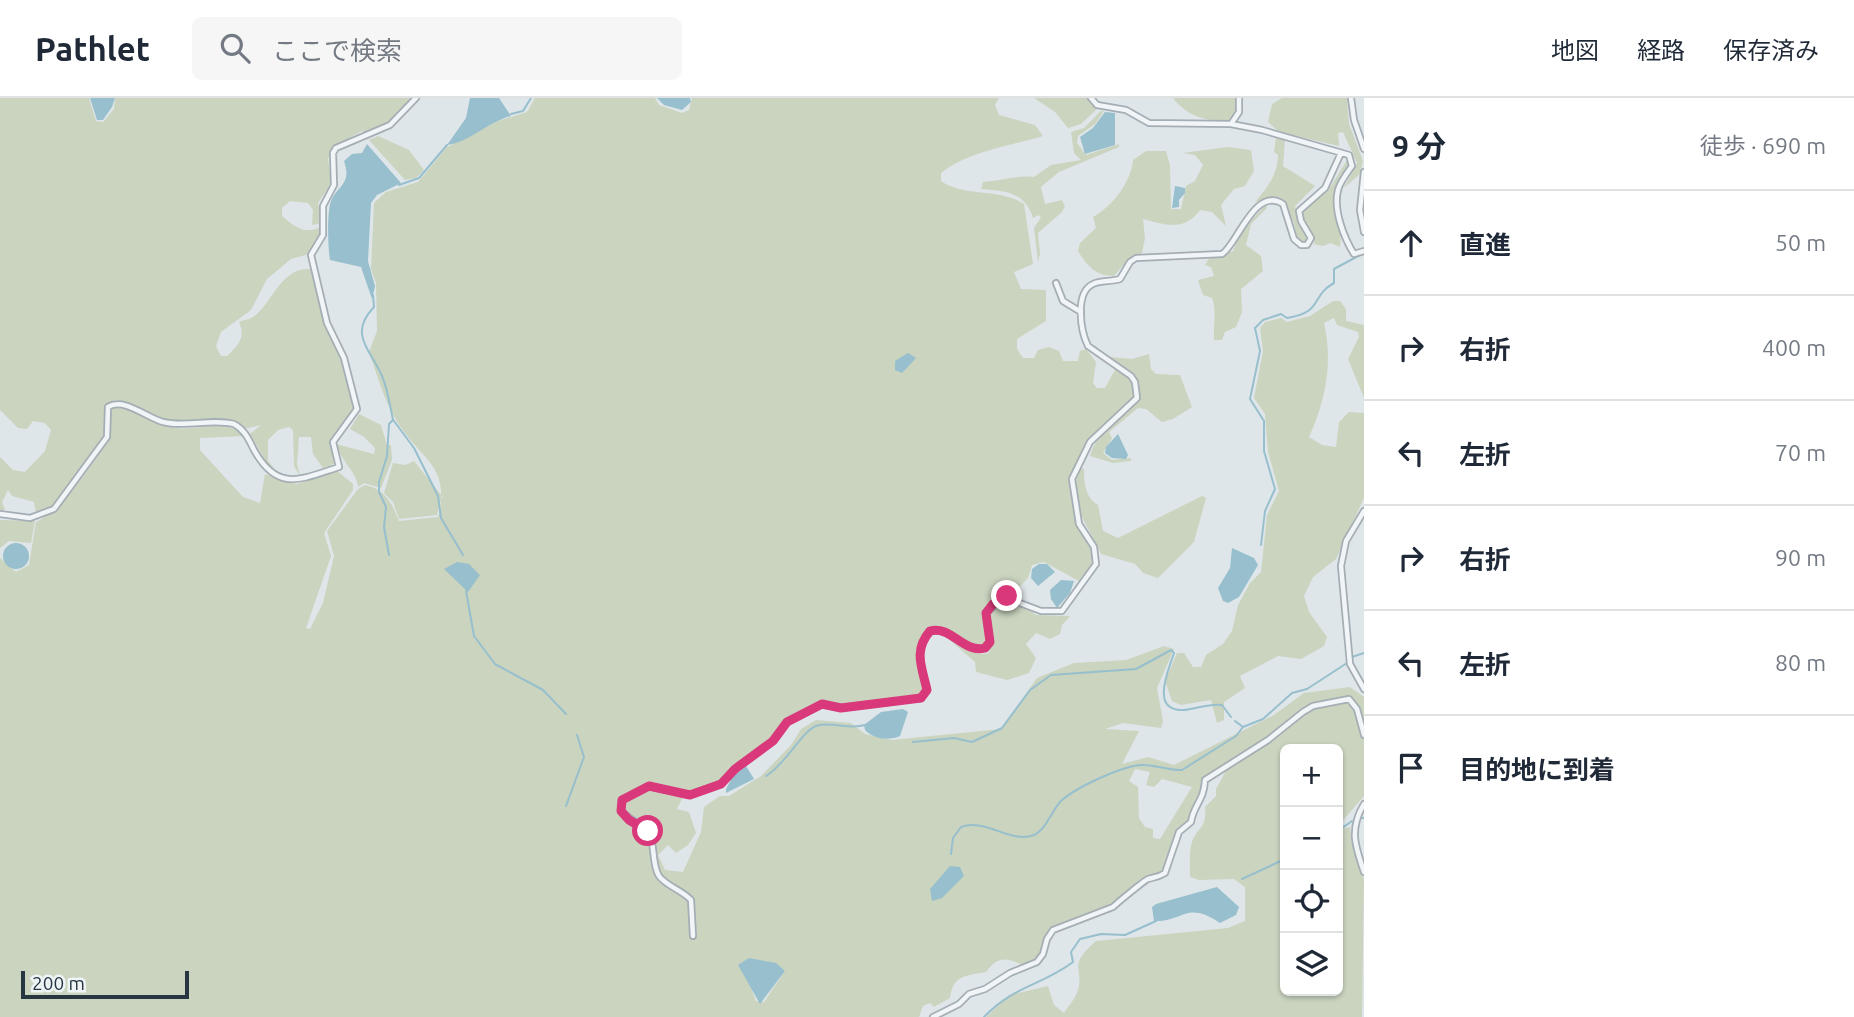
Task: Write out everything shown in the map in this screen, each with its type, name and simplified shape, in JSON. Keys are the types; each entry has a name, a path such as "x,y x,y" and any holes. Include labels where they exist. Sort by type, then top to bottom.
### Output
{"street":[{"path":"0,514 30,518 54,509 107,437 108,407 113,403 125,404 142,414 175,425 234,424 246,434 270,473 295,481 339,467 333,442 357,409 344,358 327,323 311,255 323,235 323,206 334,185 331,159 337,148 390,125 416,98"},
{"path":"1091,98 1097,105 1126,110 1149,123 1231,124 1349,155 1352,160 1338,193 1345,240 1354,254 1364,251"},
{"path":"1231,124 1240,112 1239,98"},
{"path":"1351,98 1354,120 1364,149"},
{"path":"693,936 691,900 662,879 657,872 650,837 644,827 629,820 621,811 622,800 649,786 690,795 721,784 735,769 773,741 787,722 822,704 841,708 921,698 927,690 919,652 922,640 930,631 942,630 972,648 985,648 990,642 986,613 993,604 1007,596 1041,611 1062,611 1095,567 1096,554 1079,524 1072,480 1090,442 1100,430 1133,404 1137,391 1135,382 1125,371 1088,346 1082,312 1087,289 1093,284 1120,279 1130,262 1136,258 1223,254 1228,250 1236,231 1262,204 1270,200 1283,204 1294,239 1297,244 1307,245 1311,238 1301,221 1299,211 1325,188 1341,153"},
{"path":"1364,172 1360,210 1364,232"},
{"path":"1056,283 1062,301 1082,312"},
{"path":"1364,511 1346,541 1341,566 1350,664 1364,689"},
{"path":"933,1017 1010,972 1037,962 1044,954 1053,930 1113,907 1118,899 1136,891 1146,879 1165,873 1179,832 1191,822 1205,796 1205,780 1268,740 1303,712 1313,706 1349,699 1357,709 1364,735"},
{"path":"1364,804 1354,825 1353,838 1364,872"}],"green space":[{"path":"0,98 89,98 96,121 103,122 114,109 115,98 411,98 387,125 365,134 362,131 336,145 328,159 332,182 318,203 322,223 312,225 313,210 308,203 290,201 282,208 282,216 296,227 311,230 322,226 321,233 309,254 291,259 267,279 251,310 221,332 216,346 221,356 227,356 241,337 239,322 257,314 290,275 299,270 310,269 324,320 353,389 351,415 331,440 334,464 323,468 313,454 311,437 299,437 297,464 300,476 294,466 293,430 289,427 278,430 268,440 268,461 274,468 269,467 250,434 261,425 244,429 237,423 220,419 173,422 115,400 106,405 105,437 53,506 36,513 34,502 12,496 8,490 2,502 5,509 0,512 0,457 13,470 25,472 45,451 51,430 45,423 33,421 27,429 18,428 0,410"},
{"path":"535,98 655,98 659,105 682,113 689,110 692,98 999,98 995,105 999,115 1035,125 1043,136 964,159 941,173 941,181 960,189 1003,196 1024,204 1033,264 1014,272 1021,289 1046,290 1046,321 1017,339 1017,349 1023,358 1034,358 1038,350 1049,347 1059,351 1063,361 1078,361 1080,351 1086,349 1096,362 1093,383 1097,388 1105,388 1115,370 1123,372 1133,385 1133,400 1090,439 1070,482 1077,524 1092,549 1094,562 1079,581 1044,562 1032,565 1028,578 1015,591 1017,602 1036,615 1070,616 1062,625 1060,634 1050,639 1036,633 1026,644 1036,658 1029,673 1007,680 976,672 975,662 946,637 981,654 989,653 991,644 972,647 941,629 929,630 919,651 926,690 922,694 841,706 821,703 783,724 772,739 721,783 700,792 685,793 677,809 689,812 696,833 688,845 676,853 668,845 658,855 665,870 683,872 701,832 704,807 720,796 729,796 761,776 791,745 801,729 816,720 851,723 865,734 891,740 1001,729 1037,678 1074,663 1126,660 1164,646 1174,649 1157,688 1163,721 1161,728 1123,723 1105,729 1139,731 1122,764 1148,757 1174,765 1274,715 1304,693 1350,687 1364,697 1364,796 1343,820 1343,744 1280,744 1280,996 1343,996 1343,829 1350,827 1351,840 1364,879 1362,1017 986,1017 1009,995 1048,986 1054,1005 1064,1013 1077,993 1081,957 1096,941 1228,928 1245,921 1245,887 1234,879 1199,880 1190,877 1192,842 1203,824 1205,807 1216,796 1216,789 1227,769 1207,776 1190,821 1180,829 1165,870 1142,879 1135,889 1120,896 1111,907 1066,921 1049,931 1041,952 1031,963 1025,966 1013,961 999,961 986,972 961,978 954,985 950,998 934,1007 930,1003 923,1006 919,1017 0,1017 0,558 16,572 29,565 36,522 66,497 96,459 109,434 110,409 116,408 132,411 176,428 220,426 237,430 244,436 200,438 200,450 243,497 260,503 265,474 297,484 337,471 353,484 353,490 324,533 331,556 306,628 310,629 323,603 334,556 327,531 358,489 365,485 383,493 399,521 438,517 441,499 437,473 395,418 369,352 377,331 376,283 371,269 374,203 386,192 418,182 447,147 498,121 527,112","holes":["1135,769 1150,772 1146,785 1154,787 1162,779 1192,787 1160,839 1153,838 1153,829 1145,827 1139,818 1138,787 1129,781","761,962 771,962 785,971 764,1002 756,1001 748,979"]},
{"path":"1034,98 1088,98 1096,110 1081,124 1068,128 1055,112"},
{"path":"1173,98 1237,98 1238,111 1227,122 1211,120 1191,113"},
{"path":"1282,98 1347,98 1349,124 1363,161 1360,174 1344,188 1357,163 1343,132 1338,133 1339,146 1279,132 1268,122 1272,104"},
{"path":"1104,111 1095,124 1078,136 1077,143 1086,155 1119,144 1119,147 1059,172 1041,187 1045,204 1062,200 1065,206 1062,212 1038,233 1038,262 1034,228 1041,217 1038,215 1033,218 1025,203 1013,194 981,189 983,182 1034,177 1051,165 1081,160 1074,153 1071,132 1084,128"},
{"path":"378,136 409,150 424,170 416,178 405,180 369,140"},
{"path":"1276,137 1285,139 1283,166 1315,186 1295,206 1298,222 1309,236 1306,243 1298,241 1294,223 1280,197 1255,202 1268,186 1276,169"},
{"path":"1227,147 1251,150 1254,171 1245,186 1234,189 1221,205 1226,226 1212,212 1200,210 1188,222 1181,224 1167,225 1143,219 1145,238 1142,253 1126,262 1114,276 1097,272 1085,261 1078,251 1080,243 1096,228 1093,217 1120,193 1129,177 1133,160 1146,151 1166,151 1170,165 1171,209 1181,209 1186,186 1195,181 1203,165 1195,155 1183,153"},
{"path":"1347,160 1347,168 1335,196 1340,247 1331,243 1323,246 1314,244 1313,234 1303,219 1302,209 1328,191"},
{"path":"1266,205 1267,208 1251,224 1246,245 1261,256 1263,271 1241,289 1242,312 1236,327 1225,332 1222,340 1214,340 1215,312 1212,298 1203,295 1198,280 1214,276 1211,267 1205,265 1210,257 1233,251 1241,231"},
{"path":"1333,301 1340,301 1346,309 1346,321 1364,325 1364,398 1348,359 1359,337 1358,332 1337,325 1334,318 1324,323 1328,366 1324,395 1309,437 1322,445 1336,447 1339,422 1349,412 1364,413 1364,498 1336,559 1313,577 1304,596 1309,612 1327,637 1324,646 1301,659 1278,656 1240,676 1245,688 1224,702 1224,720 1217,723 1211,700 1181,705 1172,701 1165,681 1177,653 1184,653 1193,667 1201,667 1206,655 1223,644 1232,631 1238,605 1250,583 1261,572 1267,515 1279,491 1268,452 1265,414 1254,398 1263,351 1260,328 1265,322 1281,318 1287,322 1310,316"},
{"path":"1149,354 1151,369 1156,374 1180,375 1192,407 1173,419 1162,422 1146,409 1138,408 1109,432 1112,438 1103,453 1112,460 1131,458 1131,461 1113,463 1090,456 1099,438 1140,397 1135,374 1110,357 1132,359"},
{"path":"359,414 381,425 387,445 391,445 392,460 381,488 364,483 358,487 355,476 336,444 374,454 375,448 364,437 350,429"},
{"path":"414,461 442,496 437,515 399,519 393,502 384,493 393,463 405,465"},
{"path":"1081,468 1084,469 1088,494 1098,505 1103,531 1118,538 1202,496 1206,498 1194,542 1158,578 1143,573 1135,564 1101,554 1077,502 1076,480"},
{"path":"0,520 35,521 31,543 9,541 0,548"}],"water":[{"path":"90,98 115,98 103,120 97,120"},
{"path":"470,98 499,98 511,116 447,145 466,118"},
{"path":"657,98 690,98 691,102 682,110 664,105"},
{"path":"1105,112 1115,113 1115,145 1085,154 1080,137 1093,128"},
{"path":"367,144 401,183 377,195 371,203 368,261 375,286 372,299 361,267 330,260 328,240 330,205 345,181 344,161 352,154 362,153"},
{"path":"1175,186 1185,188 1185,193 1179,200 1179,207 1172,208"},
{"path":"908,353 916,358 902,373 895,370 895,361"},
{"path":"1118,434 1128,455 1126,459 1112,458 1105,453 1106,447"},
{"path":"16,543 25,547 29,556 25,565 16,569 7,565 3,556 7,547"},
{"path":"1232,548 1254,558 1258,565 1239,597 1228,603 1223,601 1218,588 1230,568"},
{"path":"457,562 469,564 480,575 468,592 444,569"},
{"path":"1039,564 1047,564 1055,572 1038,586 1031,578 1032,569"},
{"path":"1061,580 1074,581 1070,593 1057,608 1051,599 1050,590"},
{"path":"903,709 908,712 900,736 881,738 865,730 864,725 881,712"},
{"path":"746,766 754,779 726,793 733,776"},
{"path":"950,866 960,867 964,876 942,898 932,901 930,889"},
{"path":"1217,887 1239,907 1236,915 1220,923 1200,913 1154,921 1152,907 1156,904"},
{"path":"749,958 776,963 785,971 760,1004 738,965"}],"waterway":[{"path":"511,114 523,111 531,98"},
{"path":"399,185 419,178 447,145"},
{"path":"1261,545 1265,511 1275,489 1264,451 1264,421 1250,399 1260,351 1255,328 1263,320 1281,314 1287,318 1307,312 1334,283 1334,269 1360,255"},
{"path":"373,295 374,307 362,326 362,335 384,381 393,420 389,424 387,456 379,482 379,492 386,507 384,527 389,555"},
{"path":"394,421 414,448 438,496 441,518 463,555"},
{"path":"466,591 474,636 495,664 543,690 566,714"},
{"path":"913,742 954,738 972,742 1002,728 1030,690 1051,675 1136,669 1171,650 1174,653 1164,688 1167,704 1173,709 1184,710 1222,705 1231,717"},
{"path":"1352,657 1364,653"},
{"path":"1235,721 1243,727 1263,719 1292,693 1307,689 1347,663"},
{"path":"766,776 805,734 816,726 865,725"},
{"path":"951,854 953,838 961,827 971,825 1016,836 1034,835 1042,829 1061,801 1088,784 1136,766 1149,765 1182,770 1236,736 1243,727"},
{"path":"566,806 584,757 577,735"},
{"path":"1343,827 1352,821"},
{"path":"1242,879 1280,861"},
{"path":"984,1017 1017,992 1073,962 1071,952 1080,939 1101,934 1125,935 1156,921"}],"route":[{"path":"648,831 629,820 621,811 622,800 649,786 690,795 721,784 735,769 773,741 787,722 822,704 841,708 853,704 921,698 927,690 919,657 922,640 930,631 936,629 975,650 985,648 990,642 986,613 993,604 1007,596"}]}
